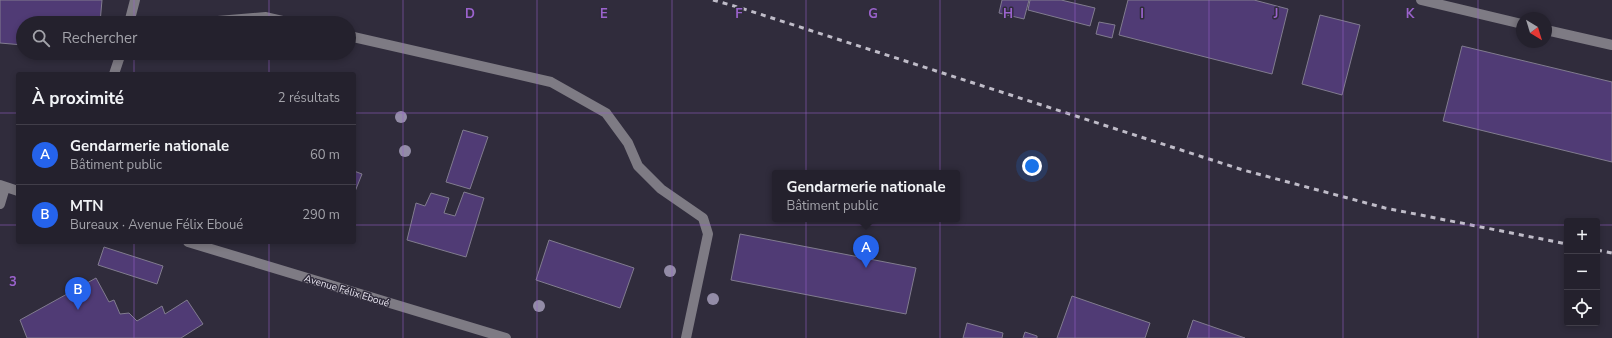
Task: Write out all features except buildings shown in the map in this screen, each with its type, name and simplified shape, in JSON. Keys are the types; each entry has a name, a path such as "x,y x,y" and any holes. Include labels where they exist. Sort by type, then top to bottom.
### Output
{"street":[{"path":"131,16 135,0"},
{"path":"1421,0 1516,23"},
{"path":"1552,31 1612,45"},
{"path":"356,38 551,82 606,113 628,143 638,166 660,190 703,218 708,234 686,338"},
{"path":"115,72 119,60"},
{"path":"0,204 3,186 16,190"},
{"name":"Avenue Félix Eboué","path":"195,244 506,338"}],"railway":[{"path":"713,0 1243,170 1385,208 1564,243"},
{"path":"1600,251 1612,253"}],"place":[{"name":"Gendarmerie nationale","path":"866,268"},
{"name":"MTN","path":"78,310"}]}
